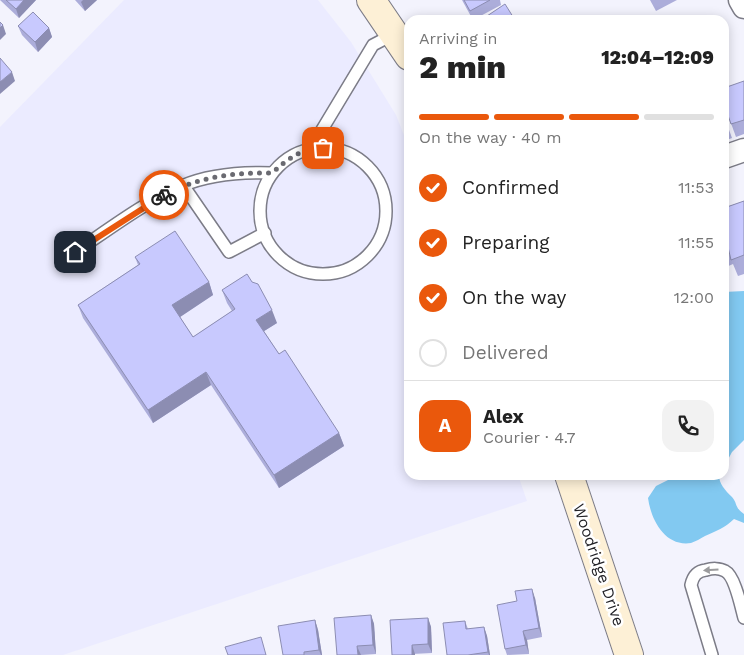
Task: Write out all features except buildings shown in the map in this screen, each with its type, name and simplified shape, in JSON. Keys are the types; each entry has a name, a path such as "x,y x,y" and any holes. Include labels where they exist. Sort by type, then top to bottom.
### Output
{"street":[{"path":"371,0 404,49"},
{"path":"740,0 744,7"},
{"path":"729,155 744,150"},
{"name":"Woodridge Drive","path":"570,480 629,655"}],"lane":[{"path":"311,148 373,45 394,34"},
{"path":"311,148 334,148 357,156 374,172 385,193 387,216 381,238 367,257 347,270 324,274 301,270 281,258 266,239 260,217 262,194 272,173 289,157 311,148"},
{"path":"75,252 158,198 183,185 214,176 246,172 272,173"},
{"path":"183,185 229,252 265,233"},
{"path":"712,655 691,585 696,573 716,568 725,571 731,576 744,618"}],"shaded area":[{"path":"124,0 318,0 351,42 396,115 404,135 404,480 520,480 527,501 63,655 0,655 0,127"}],"water":[{"path":"744,291 744,440 729,458 729,292"},
{"path":"668,480 720,480 744,514 744,523 734,519 720,529 691,543 674,541 661,530 652,515 648,498 656,486"}],"way so far":[{"path":"164,195 183,185 214,176 246,172 272,173 289,157 311,148 323,148"}],"route":[{"path":"75,252 164,195"}]}
